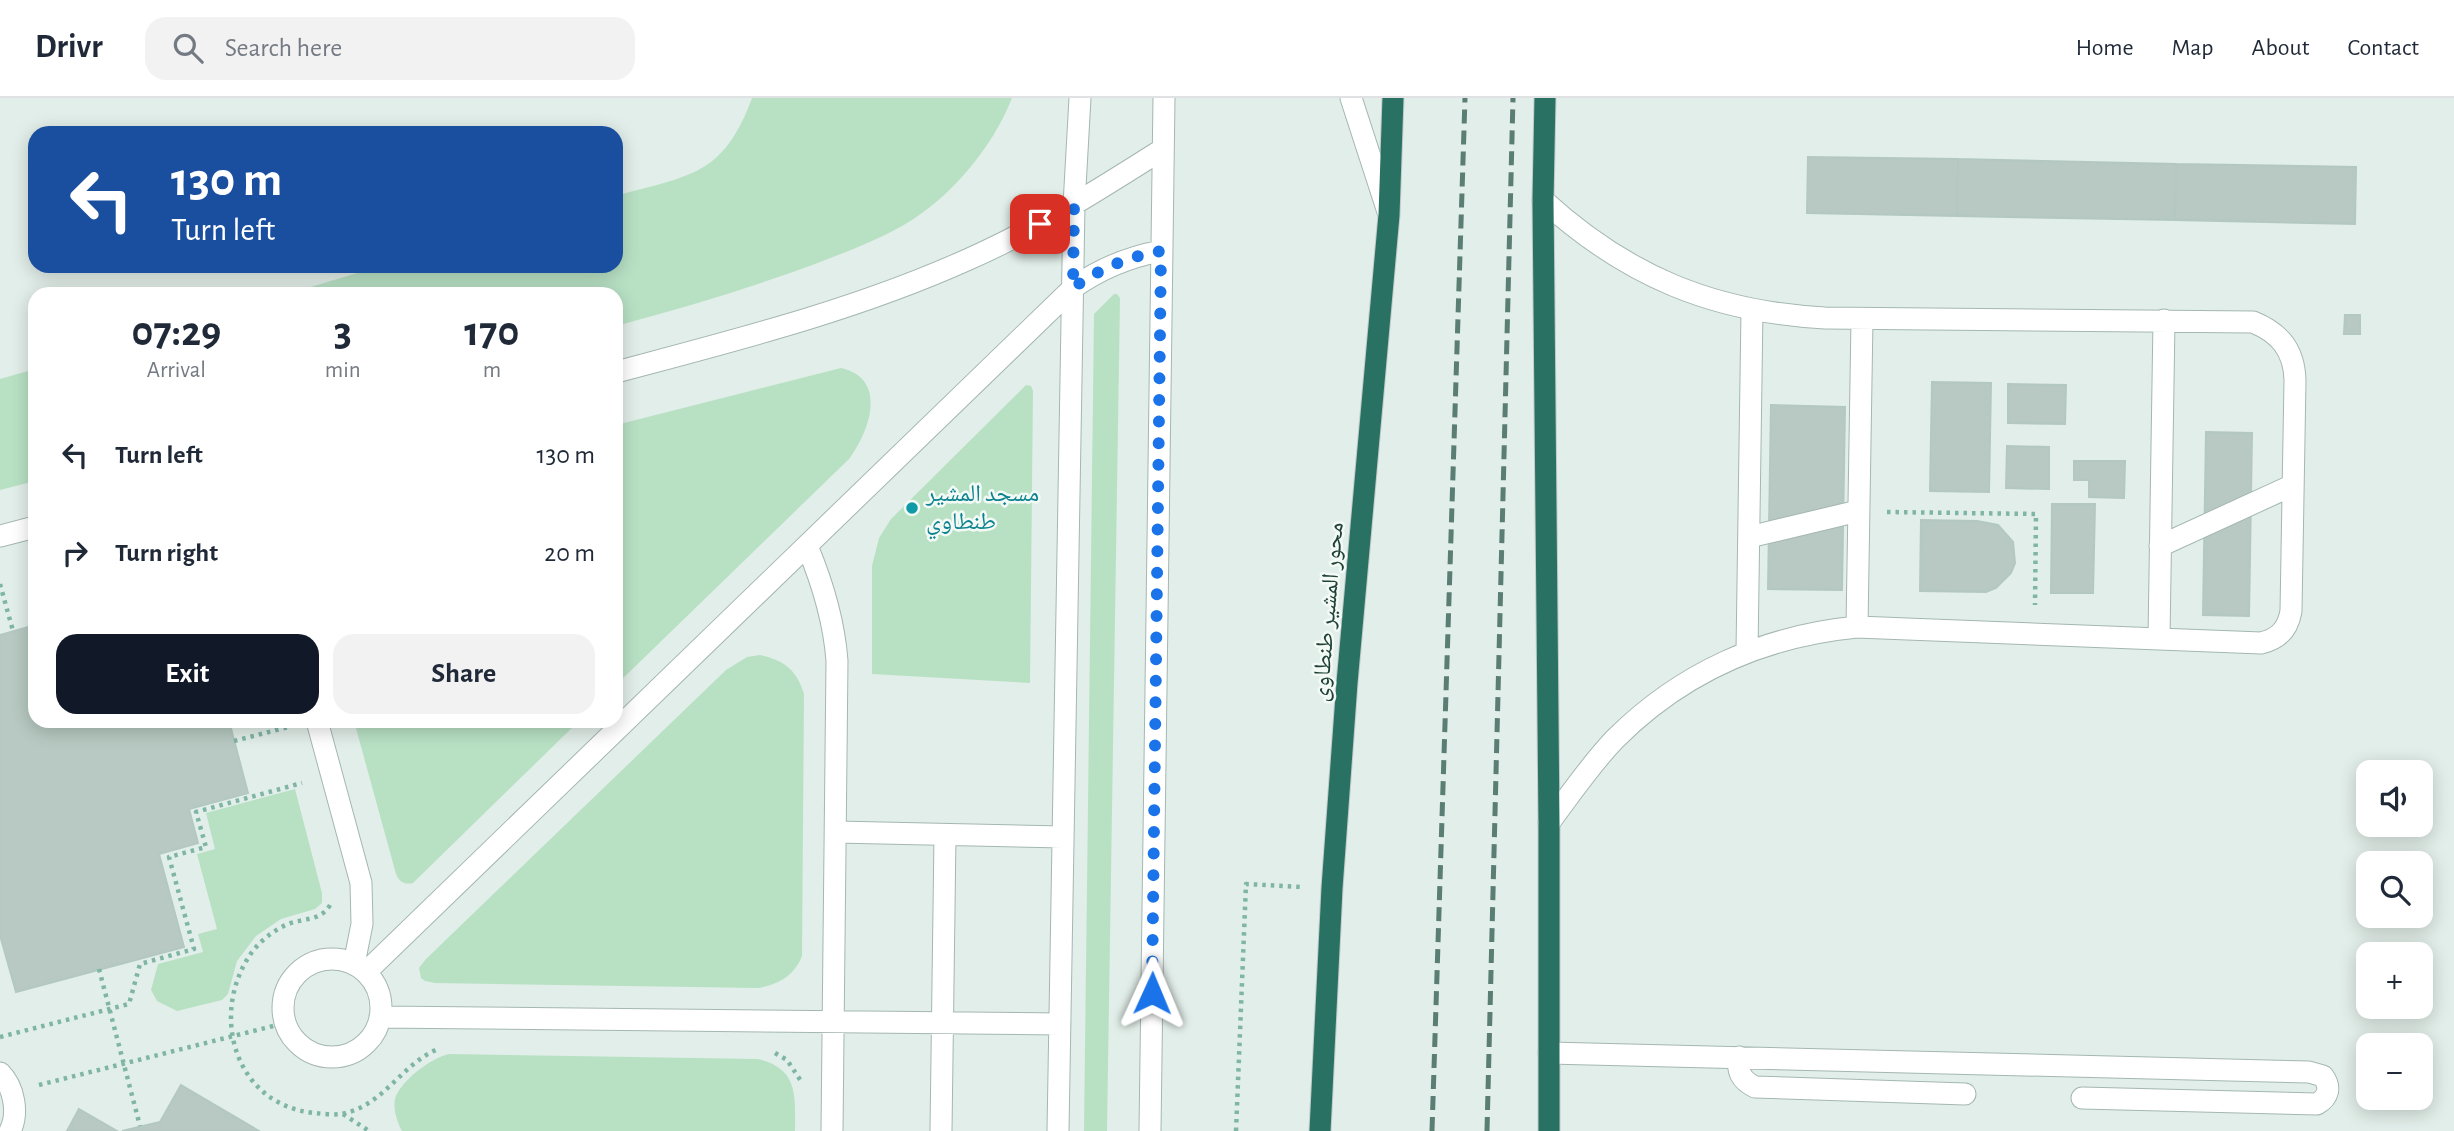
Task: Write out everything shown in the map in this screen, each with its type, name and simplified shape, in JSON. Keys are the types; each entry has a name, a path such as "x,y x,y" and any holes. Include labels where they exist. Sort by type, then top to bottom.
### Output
{"highway":[{"name":"محور المشير طنطاوى","path":"1320,1131 1332,888 1347,683 1389,215 1393,98"},
{"path":"1545,98 1543,200 1549,1131"}],"street":[{"path":"1058,1131 1074,205 1080,98"},
{"path":"1150,1131 1164,98"},
{"path":"1351,98 1389,215"},
{"path":"623,370 786,327 864,302 971,258 1074,205 1163,149"},
{"path":"1543,200 1604,250 1639,271 1675,288 1752,310 1788,316 1862,319 2253,322 2280,337 2289,350 2294,365 2291,611 2285,630 2277,638 2261,643 1857,627 1823,630 1789,638 1725,661 1665,695 1639,717 1591,766 1549,824"},
{"path":"623,720 1073,288 1114,263 1161,251"},
{"path":"1747,652 1752,310"},
{"path":"1857,627 1862,319"},
{"path":"2159,638 2164,320"},
{"path":"2160,546 2293,485"},
{"path":"1749,537 1858,511"},
{"path":"0,536 28,529"},
{"path":"807,546 828,602 835,632 838,691 832,1131"},
{"path":"319,728 361,883 360,968"},
{"path":"360,968 614,728"},
{"path":"836,832 1063,837"},
{"path":"941,1131 945,835"},
{"path":"340,959 360,968 378,993 380,1017 367,1042 355,1051 335,1056 314,1053 302,1046 285,1023 285,995 291,981 312,963 340,959"},
{"path":"380,1017 1060,1024"},
{"path":"1549,1053 2309,1072 2323,1076 2328,1089 2327,1095 2317,1104 2082,1098"},
{"path":"1739,1057 1740,1076 1755,1087 1965,1094"},
{"path":"0,1073 12,1092 15,1108 10,1131"}],"path":[{"path":"1858,511 2036,514 2034,634"},
{"path":"0,584 13,631"},
{"path":"234,741 260,734"},
{"path":"0,1037 129,1004 140,964 194,949 169,857 206,847 196,812 303,783"},
{"path":"1236,1131 1246,884 1332,888"},
{"path":"99,970 139,1126"},
{"path":"36,1086 285,1023"},
{"path":"342,1114 369,1131"}],"green space":[{"path":"752,98 1012,98 994,133 958,182 928,209 901,227 791,273 623,324 623,287 310,287 358,273 623,273 623,194 683,177 700,169 729,144"},
{"path":"1114,294 1120,298 1107,1131 1084,1131 1094,314"},
{"path":"841,368 856,374 865,383 870,395 868,421 849,459 623,678 623,423"},
{"path":"28,371 28,483 0,490 0,379"},
{"path":"1026,385 1031,386 1033,391 1030,683 872,674 872,566 879,538 891,519"},
{"path":"760,655 788,667 798,678 804,694 802,956 790,974 773,984 759,988 435,983 421,978 419,968 426,959 726,670 747,657"},
{"path":"356,728 572,728 413,883 401,881 396,874"},
{"path":"295,789 322,893 322,903 315,909 281,919 256,936 237,961 228,994 222,1000 177,1011 157,1001 151,990 158,964 203,952 198,934 217,929 197,854 215,849 206,813"},
{"path":"449,1054 758,1059 781,1070 788,1077 794,1095 795,1131 402,1131 395,1107 398,1092 417,1071"}],"building":[{"path":"1808,157 1958,159 1957,216 1807,213"},
{"path":"1958,159 2176,164 2175,220 1957,216"},
{"path":"2176,164 2356,167 2355,224 2175,220"},
{"path":"2345,315 2360,315 2360,334 2344,334"},
{"path":"1932,382 1991,383 1989,492 1930,491"},
{"path":"2008,384 2066,385 2065,424 2008,423"},
{"path":"1771,405 1845,407 1842,590 1768,589"},
{"path":"2206,432 2252,433 2249,616 2203,615"},
{"path":"2007,446 2049,447 2049,489 2006,488"},
{"path":"2074,461 2125,461 2124,498 2089,497 2089,480 2074,480"},
{"path":"2052,504 2095,504 2093,593 2051,593"},
{"path":"1921,520 1977,521 1998,525 2013,542 2015,563 2011,573 1996,588 1986,592 1920,591"},
{"path":"28,627 28,728 231,728 248,793 189,809 198,843 159,854 184,947 16,992 0,935 0,635"},
{"path":"181,1085 259,1131 122,1131 160,1122"},
{"path":"79,1109 117,1131 67,1131"}],"railway":[{"path":"1432,1131 1465,98"},
{"path":"1487,1131 1513,98"}],"place":[{"name":"مسجد المشير طنطاوي","path":"912,508"}],"route":[{"path":"1040,224 1074,205 1073,288 1114,263 1161,251 1152,993"}]}
